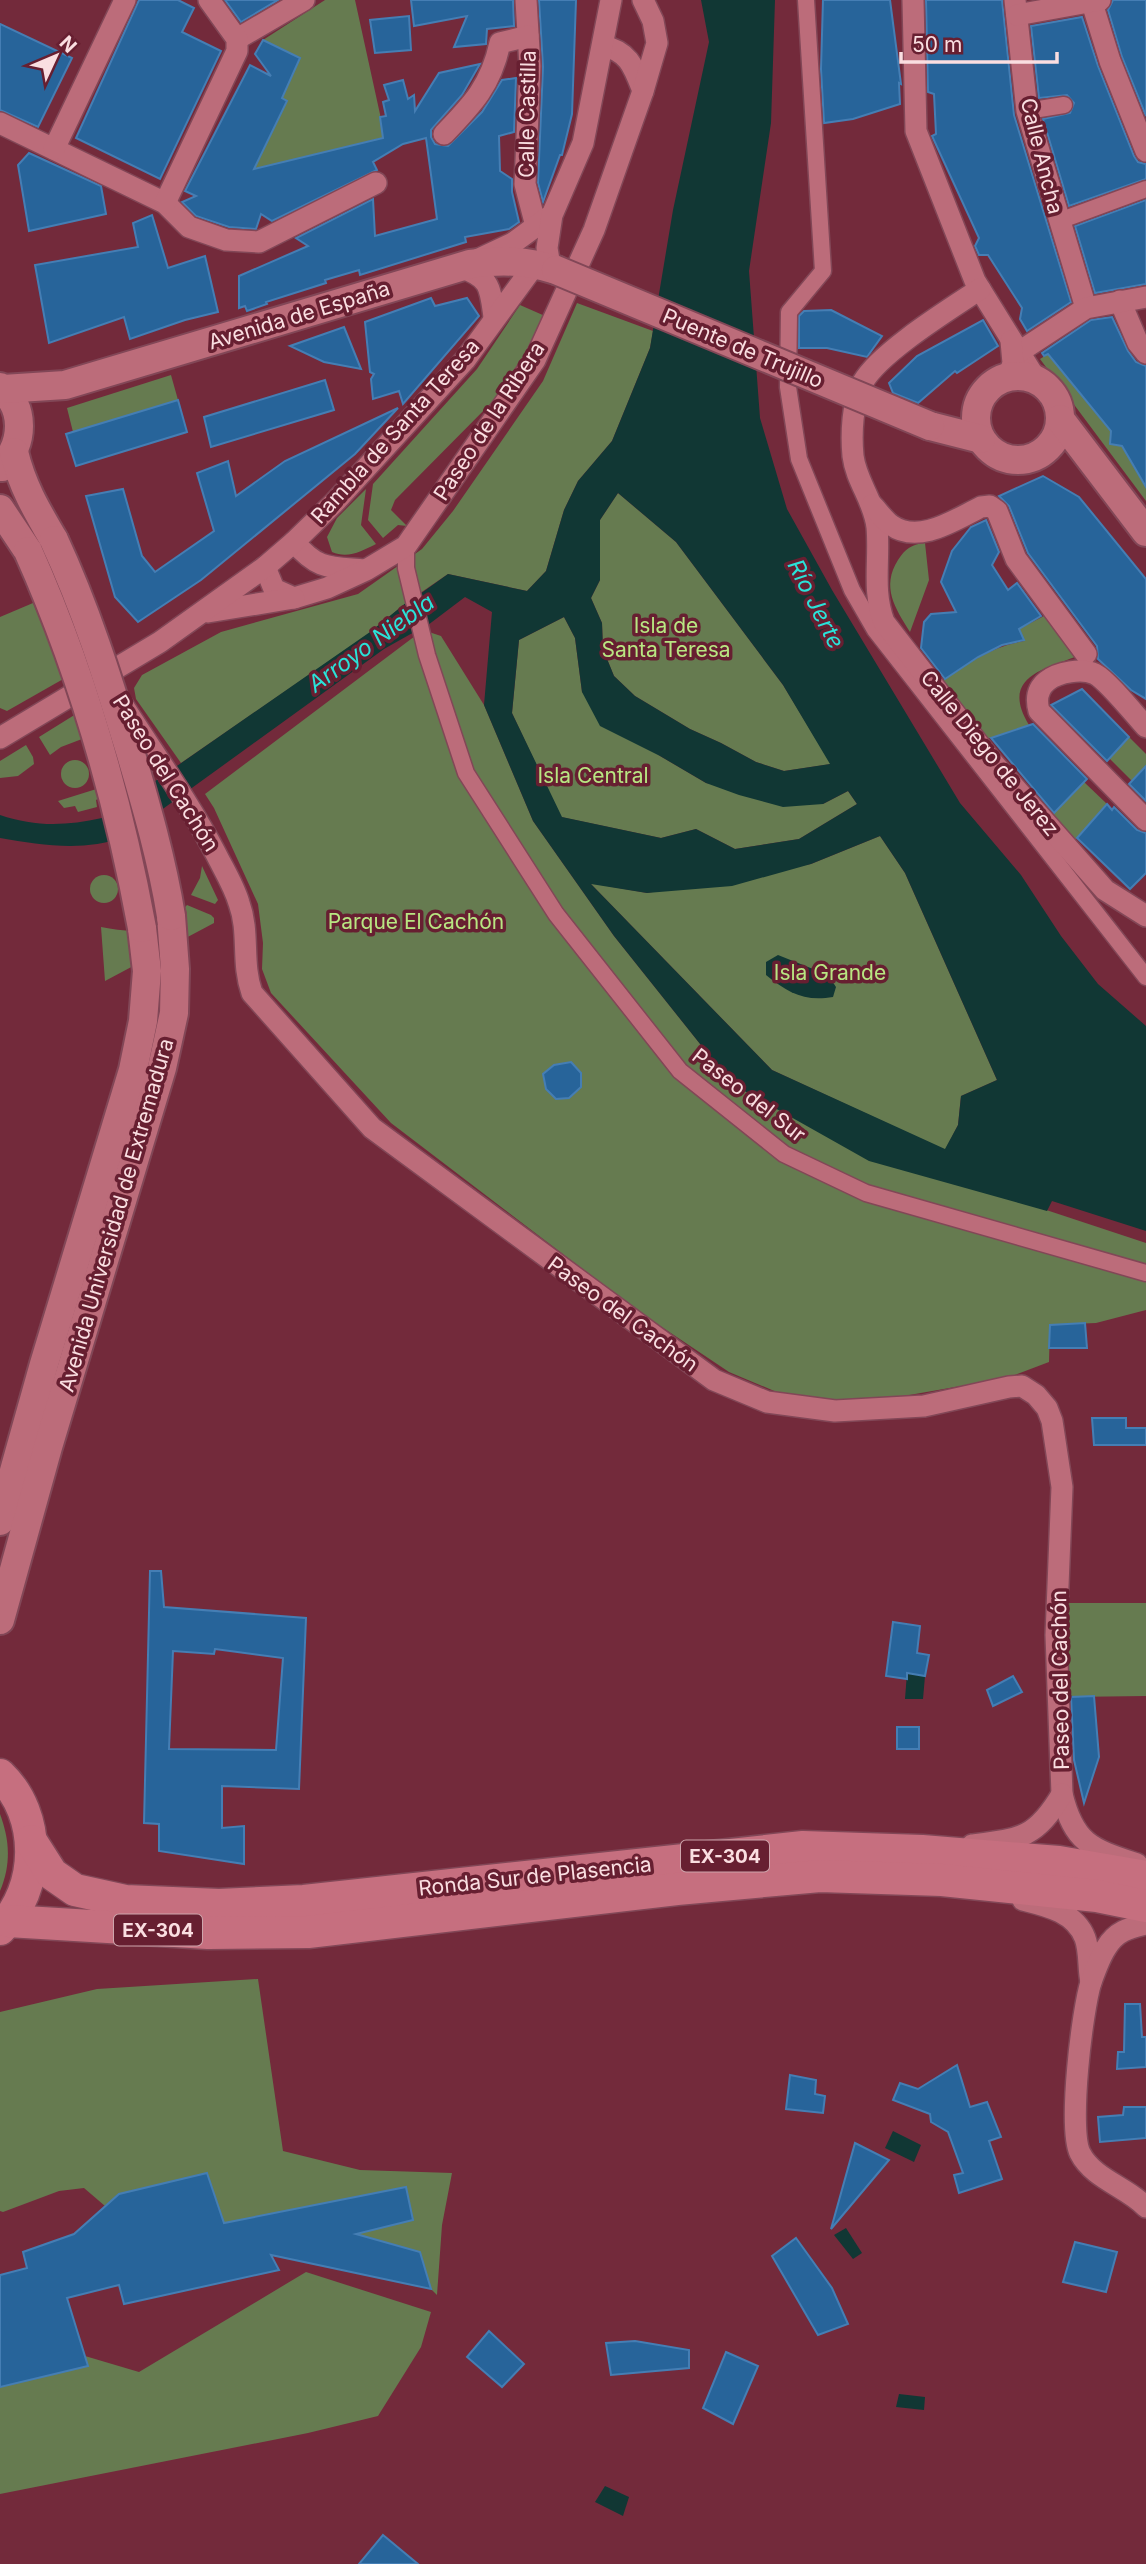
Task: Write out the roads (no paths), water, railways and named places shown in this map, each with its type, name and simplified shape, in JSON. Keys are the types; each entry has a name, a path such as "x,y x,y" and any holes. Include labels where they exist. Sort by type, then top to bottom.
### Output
{"main road":[{"name":"Avenida de España","path":"1,388 65,385 465,265 502,260 546,267"},
{"name":"Puente de Trujillo","path":"546,267 930,426 981,439"},
{"path":"1018,376 1037,381 1054,396 1060,419 1059,430 1047,449 1037,456 1024,460 999,455 981,439 977,423 978,409 988,389 1008,378 1018,376"},
{"name":"Avenida de España","path":"20,423 40,403 65,385"},
{"path":"1,388 15,406 20,423 19,438 7,461"},
{"path":"930,426 978,409"},
{"path":"1060,419 1146,532"},
{"path":"1047,449 1078,461 1126,506"},
{"name":"Avenida Universidad de Extremadura","path":"0,1620 48,1447 162,1068 174,1013 175,969 172,916 163,873 102,657 79,595 54,540 29,499 20,477 7,461"},
{"name":"Avenida Universidad de Extremadura","path":"0,509 28,551 57,617 89,712 118,815 142,928 147,971 143,1021 133,1070 44,1364 0,1521"},
{"name":"Ronda Sur de Plasencia","path":"0,1775 23,1810 31,1841 30,1870 25,1888 4,1925 208,1933 308,1932 677,1889 820,1876 943,1880 1097,1896 1146,1906"},
{"name":"Ronda Sur de Plasencia","path":"31,1841 52,1874 75,1890 125,1901 219,1905 304,1901 803,1847 922,1851 1059,1863 1146,1877"}],"street":[{"path":"54,149 125,0"},
{"path":"166,204 237,51 237,39 209,0"},
{"path":"237,39 304,0"},
{"name":"Calle Castilla","path":"526,0 530,66 525,184 544,221"},
{"path":"643,0 653,21 657,43 643,91"},
{"path":"806,0 823,271 789,312 788,387 799,459 852,590 875,630 1146,977"},
{"path":"914,0 909,127 980,289 1037,381"},
{"path":"1016,7 1096,1 1110,61 1146,151"},
{"path":"465,265 513,243 544,221 583,143 610,7 631,4 653,21"},
{"name":"Calle Ancha","path":"1016,7 1027,111 1086,308"},
{"path":"444,134 474,103 495,67 499,43 528,36"},
{"path":"603,46 617,48 631,60 643,91"},
{"name":"Paseo de la Ribera","path":"366,570 406,546 535,360 594,230 643,91"},
{"path":"1027,111 1064,105"},
{"path":"0,123 166,204 188,227 226,240 259,242 376,183"},
{"path":"1059,221 1146,189"},
{"path":"544,221 549,260 546,267"},
{"path":"465,265 479,273 490,286 494,317"},
{"name":"Rambla de Santa Teresa","path":"1,737 105,677 202,613 294,542 334,503 465,360 494,317 546,267"},
{"path":"980,289 913,335 873,369 862,383 855,413 853,458 860,482 871,504 892,526 923,533 981,507 990,506 997,511 1016,559 1086,654"},
{"path":"1015,345 1086,308 1146,297"},
{"path":"1120,301 1138,343 1146,353"},
{"path":"1008,378 1015,345"},
{"name":"Calle Diego de Jerez","path":"871,504 877,528 878,606 884,622 993,763 1105,890 1145,915"},
{"path":"877,565 893,541 892,526"},
{"name":"Rambla de Santa Teresa","path":"294,542 306,556 323,566 366,570"},
{"name":"Paseo del Sur","path":"406,546 406,568 425,644 466,773 556,914 680,1071 784,1154 866,1193 1146,1273"},
{"path":"265,566 274,589 295,598"},
{"name":"Rambla de Santa Teresa","path":"202,613 295,598 327,588 366,570"},
{"path":"1146,727 1096,675 1084,671 1058,675 1040,689 1037,701 1039,711 1146,820"},
{"name":"Paseo del Cachón","path":"105,677 195,814 239,903 245,929 245,974 252,993 372,1128 714,1380 767,1402 835,1411 924,1406 1009,1387 1022,1386 1036,1395 1047,1408 1052,1421 1062,1487 1056,1635 1062,1794 1068,1819 1083,1841 1107,1854 1146,1867"},
{"path":"922,1851 1010,1840 1031,1833 1049,1816 1062,1794"},
{"path":"943,1880 1053,1908 1074,1920 1086,1940 1091,1983"},
{"path":"1146,1924 1123,1929 1107,1947 1091,1983 1080,2041 1075,2135 1080,2153 1090,2167 1146,2207"}],"water":[{"name":"Río Jerte","path":"701,0 775,0 771,123 749,271 760,418 787,509 832,590 960,803 1021,875 1061,936 1098,984 1146,1026 1146,1231 1052,1201 1047,1211 869,1161 732,1084 614,936 533,821 484,705 492,612 465,597 428,625 420,594 448,574 527,591 546,571 564,510 578,481 612,441 650,348 673,210 709,42","holes":["618,493 676,542 783,685 830,764 784,771 756,762 690,729 635,696 614,676 603,649 602,623 591,598 600,580 600,520","564,617 575,638 582,692 600,726 706,783 783,807 823,804 848,791 857,804 799,839 735,849 696,829 661,838 562,817 512,713 519,640","880,836 905,873 997,1080 961,1096 958,1125 945,1149 772,1070 591,884 647,893 732,886 811,864"]},
{"name":"Arroyo Niebla","path":"407,602 416,631 384,649 124,837 78,846 47,845 0,838 0,815 26,822 51,824 102,818 370,632"},
{"path":"778,955 828,975 836,987 833,997 797,995 766,975 766,962"},
{"path":"907,1673 925,1676 923,1699 905,1699"},
{"path":"893,2131 921,2145 914,2162 885,2148"},
{"path":"846,2228 862,2253 853,2259 834,2235"},
{"path":"899,2394 925,2397 924,2410 896,2407"},
{"path":"605,2486 629,2497 623,2516 595,2502"}],"park label":[{"name":"Isla de Santa Teresa","path":"666,637"},
{"name":"Isla Central","path":"593,775"},
{"name":"Parque El Cachón","path":"416,921"},
{"name":"Isla Grande","path":"830,972"}]}
